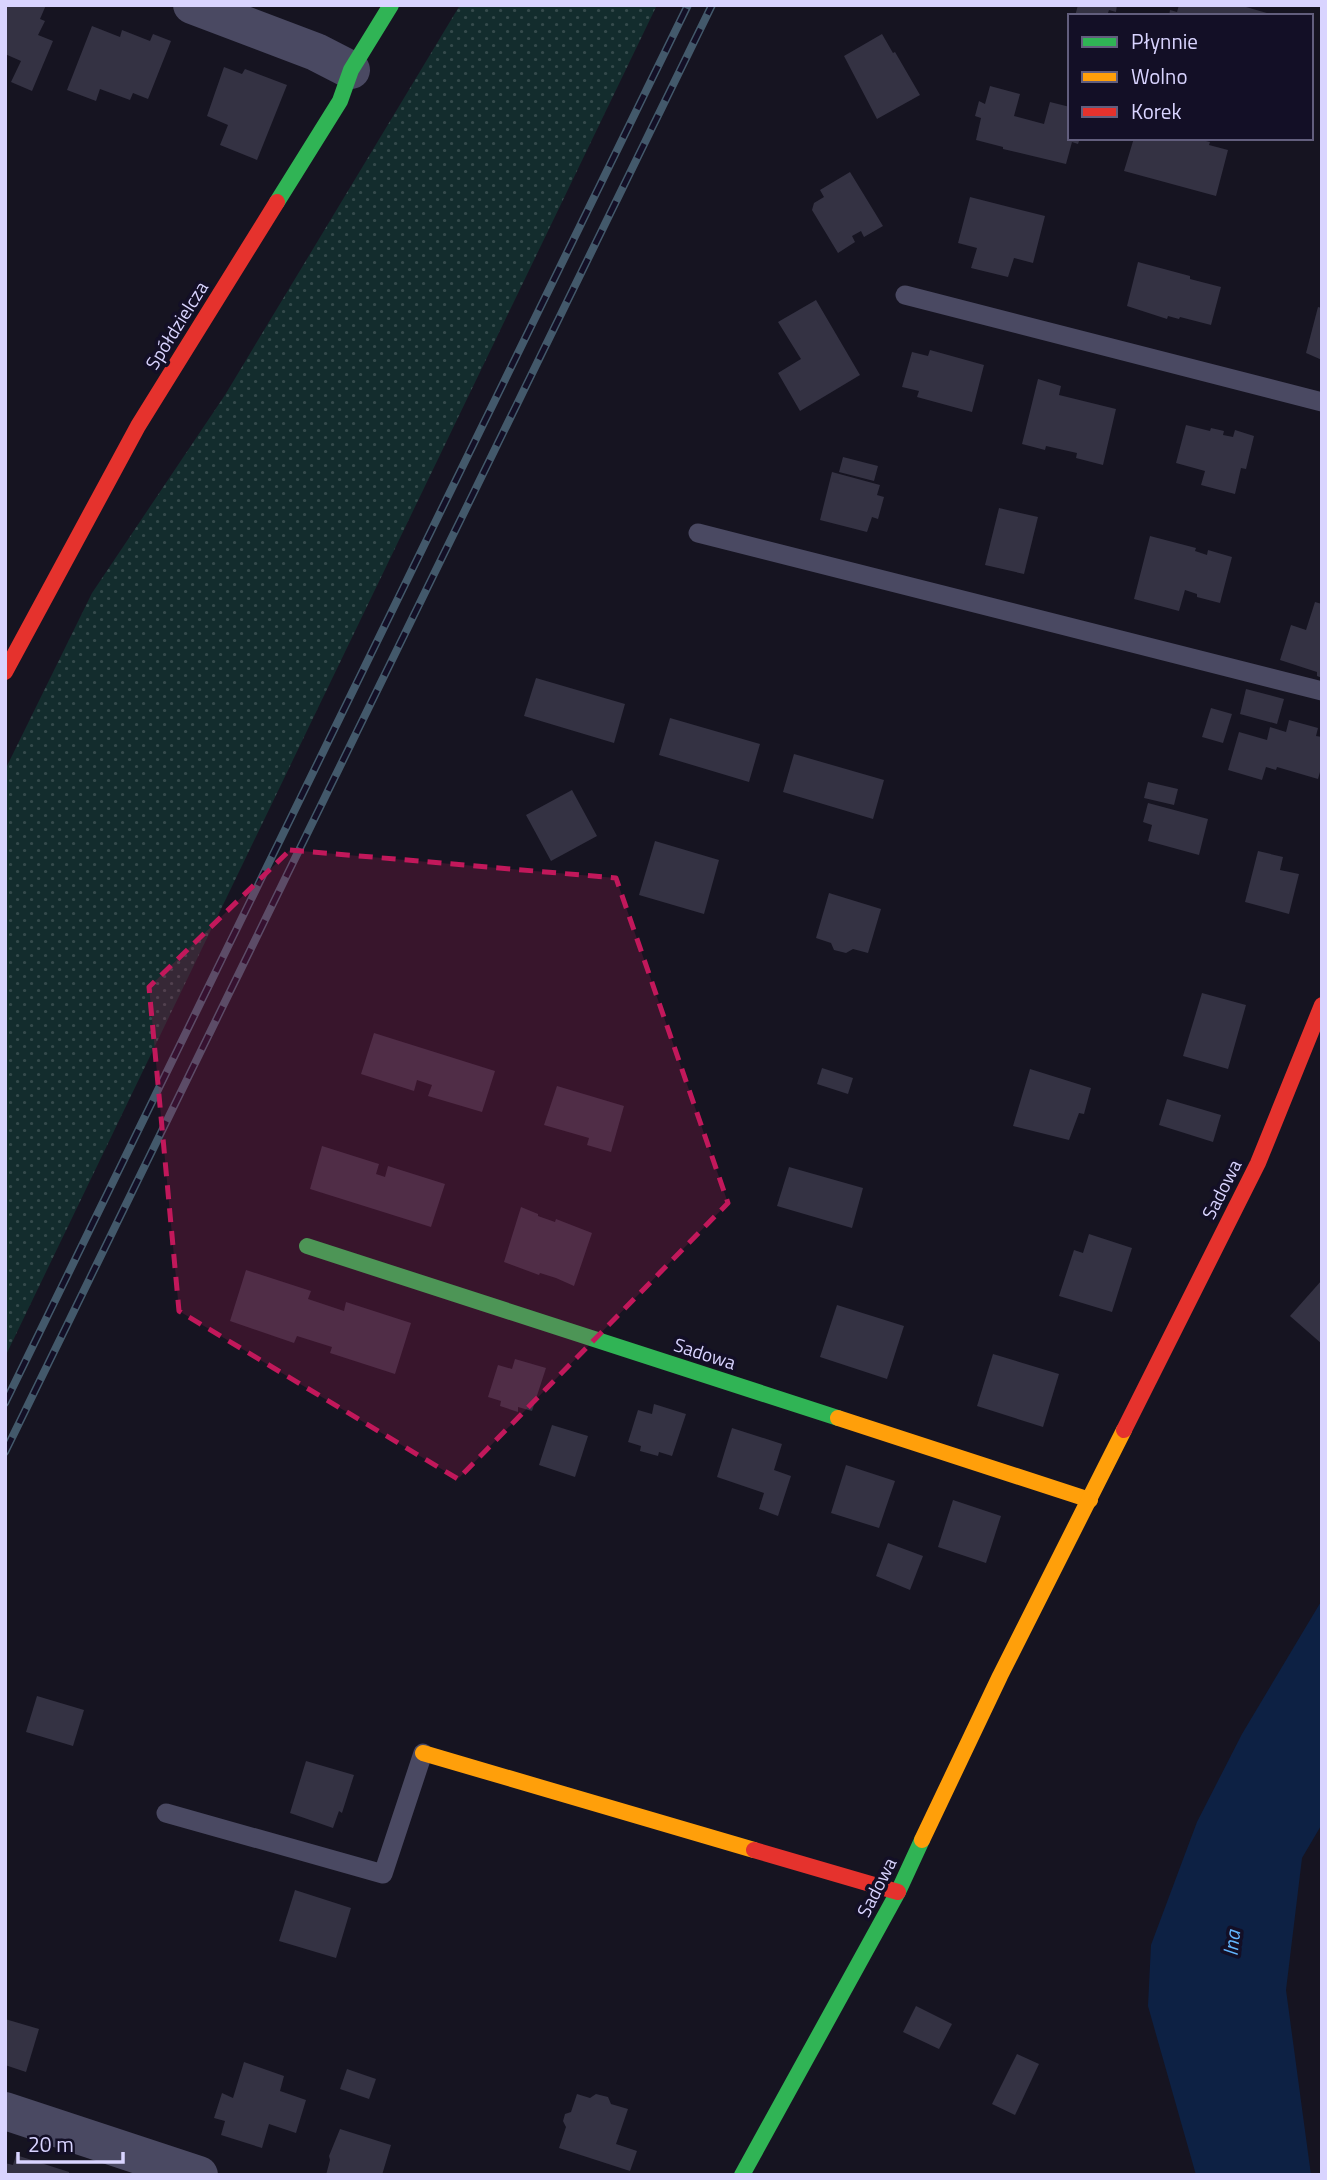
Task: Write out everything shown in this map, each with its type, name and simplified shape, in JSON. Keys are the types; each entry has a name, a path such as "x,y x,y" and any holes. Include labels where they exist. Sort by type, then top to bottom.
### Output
{"street":[{"path":"192,5 316,52 351,70"},
{"name":"Spółdzielcza","path":"5,672 138,426 340,101 351,70 391,5"},
{"name":"Sadowa","path":"742,2175 898,1892 1000,1676 1258,1163 1322,1005"},
{"name":"Sadowa","path":"307,1247 1090,1500"},
{"path":"423,1753 898,1892"},
{"path":"5,2111 199,2175"}],"lane":[{"path":"905,295 1322,402"},
{"path":"698,533 1322,691"},
{"path":"166,1813 383,1874 423,1753"}],"highlighted area":[{"path":"290,850 616,878 728,1203 458,1479 179,1311 149,987"}],"green space":[{"path":"460,5 657,5 5,1357 5,770 92,593 225,395"}],"water":[{"name":"Ina","path":"1322,1600 1322,1824 1302,1858 1286,1990 1311,2175 1196,2175 1148,2006 1151,1945 1197,1822 1242,1734"}],"building":[{"path":"5,5 46,5 40,19 45,21 38,35 53,41 32,91 11,82 21,61 5,54"},
{"path":"1078,5 1117,5 1116,12 1109,10 1108,14 1076,14"},
{"path":"1179,5 1246,5 1270,14 1169,14 1170,10 1177,12"},
{"path":"92,26 120,37 122,30 150,41 153,34 171,41 148,99 133,93 130,100 100,89 96,101 67,90"},
{"path":"882,34 920,95 877,119 844,56"},
{"path":"224,67 242,74 245,69 287,85 257,160 220,145 228,125 207,116"},
{"path":"990,86 1020,94 1014,116 1044,124 1050,102 1068,106 1068,140 1079,140 1078,144 1072,142 1066,164 976,140 981,118 975,116 979,101 985,104"},
{"path":"1133,140 1202,140 1210,142 1209,145 1228,150 1216,196 1124,171"},
{"path":"850,172 883,226 864,237 861,231 852,236 855,242 838,253 812,210 814,203 824,197 820,190"},
{"path":"970,197 1045,216 1033,263 1014,258 1008,277 971,268 977,248 958,243"},
{"path":"1138,262 1221,287 1211,325 1180,317 1168,316 1167,319 1127,306"},
{"path":"816,300 860,375 800,411 778,373 801,359 778,322"},
{"path":"1318,307 1322,308 1322,360 1306,353"},
{"path":"930,350 984,365 972,412 917,397 919,391 902,387 912,352 928,356"},
{"path":"1038,379 1061,386 1059,395 1116,409 1103,465 1076,458 1077,453 1046,446 1045,450 1022,444"},
{"path":"1186,425 1210,431 1211,428 1224,431 1223,435 1233,437 1235,430 1254,436 1246,469 1241,468 1235,494 1201,485 1205,471 1176,463"},
{"path":"843,457 878,466 874,481 839,472"},
{"path":"832,472 880,485 877,495 884,497 878,519 872,517 867,532 820,520"},
{"path":"999,508 1038,517 1024,574 985,565"},
{"path":"1150,536 1196,548 1195,551 1207,555 1208,550 1232,557 1220,603 1197,597 1197,594 1185,590 1179,611 1134,599"},
{"path":"1315,602 1322,604 1322,678 1317,676 1317,672 1280,660 1291,625 1306,630"},
{"path":"536,678 625,704 614,743 524,716"},
{"path":"1246,689 1284,699 1277,724 1240,714"},
{"path":"1211,708 1232,714 1223,743 1202,737"},
{"path":"670,718 760,744 749,782 659,755"},
{"path":"1289,720 1318,728 1316,736 1322,737 1322,765 1318,779 1277,767 1276,770 1266,767 1262,780 1228,770 1239,732 1267,740 1270,727 1286,732"},
{"path":"794,754 884,780 873,819 783,792"},
{"path":"1148,782 1178,789 1174,805 1144,798"},
{"path":"572,790 597,836 551,861 526,815"},
{"path":"1148,803 1208,819 1199,855 1148,841 1152,825 1143,822"},
{"path":"655,841 719,860 704,914 639,895"},
{"path":"1258,851 1283,857 1280,870 1299,874 1289,914 1245,902"},
{"path":"829,893 881,909 868,953 853,949 846,953 834,950 831,943 816,938"},
{"path":"1202,993 1246,1005 1228,1069 1183,1056"},
{"path":"374,1033 495,1071 482,1112 428,1096 432,1085 417,1080 414,1091 361,1074"},
{"path":"822,1068 853,1078 848,1094 817,1084"},
{"path":"1030,1069 1091,1088 1084,1114 1079,1113 1069,1140 1013,1126"},
{"path":"557,1086 624,1106 611,1152 587,1145 589,1138 544,1125"},
{"path":"1167,1099 1221,1115 1213,1142 1159,1125"},
{"path":"322,1146 379,1164 376,1174 385,1177 388,1166 445,1184 431,1227 310,1189"},
{"path":"789,1167 863,1188 852,1228 777,1206"},
{"path":"521,1207 538,1216 555,1222 556,1219 592,1233 574,1286 504,1262"},
{"path":"1089,1234 1132,1248 1112,1312 1059,1296 1074,1250 1083,1253"},
{"path":"246,1270 311,1291 308,1299 344,1311 346,1302 411,1323 395,1374 330,1353 332,1347 297,1336 294,1343 230,1321"},
{"path":"1322,1280 1322,1344 1290,1316"},
{"path":"837,1305 904,1326 887,1379 820,1357"},
{"path":"993,1354 1059,1374 1043,1427 977,1406"},
{"path":"515,1359 546,1368 532,1411 518,1407 518,1412 500,1406 501,1401 488,1397 498,1365 512,1369"},
{"path":"654,1404 686,1414 672,1456 659,1452 658,1456 640,1451 641,1446 628,1442 638,1410 652,1414"},
{"path":"552,1425 588,1436 575,1477 539,1465"},
{"path":"732,1428 782,1444 774,1470 791,1476 778,1516 759,1509 764,1493 717,1477"},
{"path":"846,1465 895,1481 879,1528 831,1513"},
{"path":"953,1500 1001,1516 986,1563 938,1547"},
{"path":"888,1543 923,1556 910,1590 876,1576"},
{"path":"37,1696 84,1710 73,1746 26,1732"},
{"path":"306,1761 354,1775 342,1813 339,1811 333,1828 290,1813"},
{"path":"295,1890 351,1908 336,1958 279,1941"},
{"path":"916,2006 952,2024 939,2049 903,2032"},
{"path":"5,2019 39,2029 26,2072 5,2065"},
{"path":"1017,2054 1039,2064 1015,2115 992,2104"},
{"path":"244,2062 284,2076 280,2091 306,2100 296,2133 269,2124 262,2148 221,2135 225,2121 214,2118 222,2093 233,2098"},
{"path":"347,2069 376,2079 369,2099 340,2089"},
{"path":"577,2094 590,2098 596,2094 608,2097 611,2104 628,2109 616,2144 637,2151 630,2171 559,2148 566,2127 563,2121 565,2114 571,2112"},
{"path":"340,2129 391,2145 382,2175 326,2175 329,2156"},
{"path":"16,2155 69,2172 69,2175 5,2175 5,2163 13,2165"}],"railway":[{"path":"5,1403 688,5"},
{"path":"5,1452 712,5"}],"traffic: fast":[{"path":"277,202 340,101 351,70 391,5"},
{"path":"307,1246 838,1418"},
{"path":"742,2175 898,1892 922,1840"}],"traffic: slow":[{"path":"838,1418 1090,1500"},
{"path":"922,1840 1000,1676 1124,1430"},
{"path":"423,1753 754,1850"}],"traffic: jam":[{"path":"5,672 138,426 277,202"},
{"path":"1124,1430 1258,1163 1322,1005"},
{"path":"754,1850 898,1892"}]}
